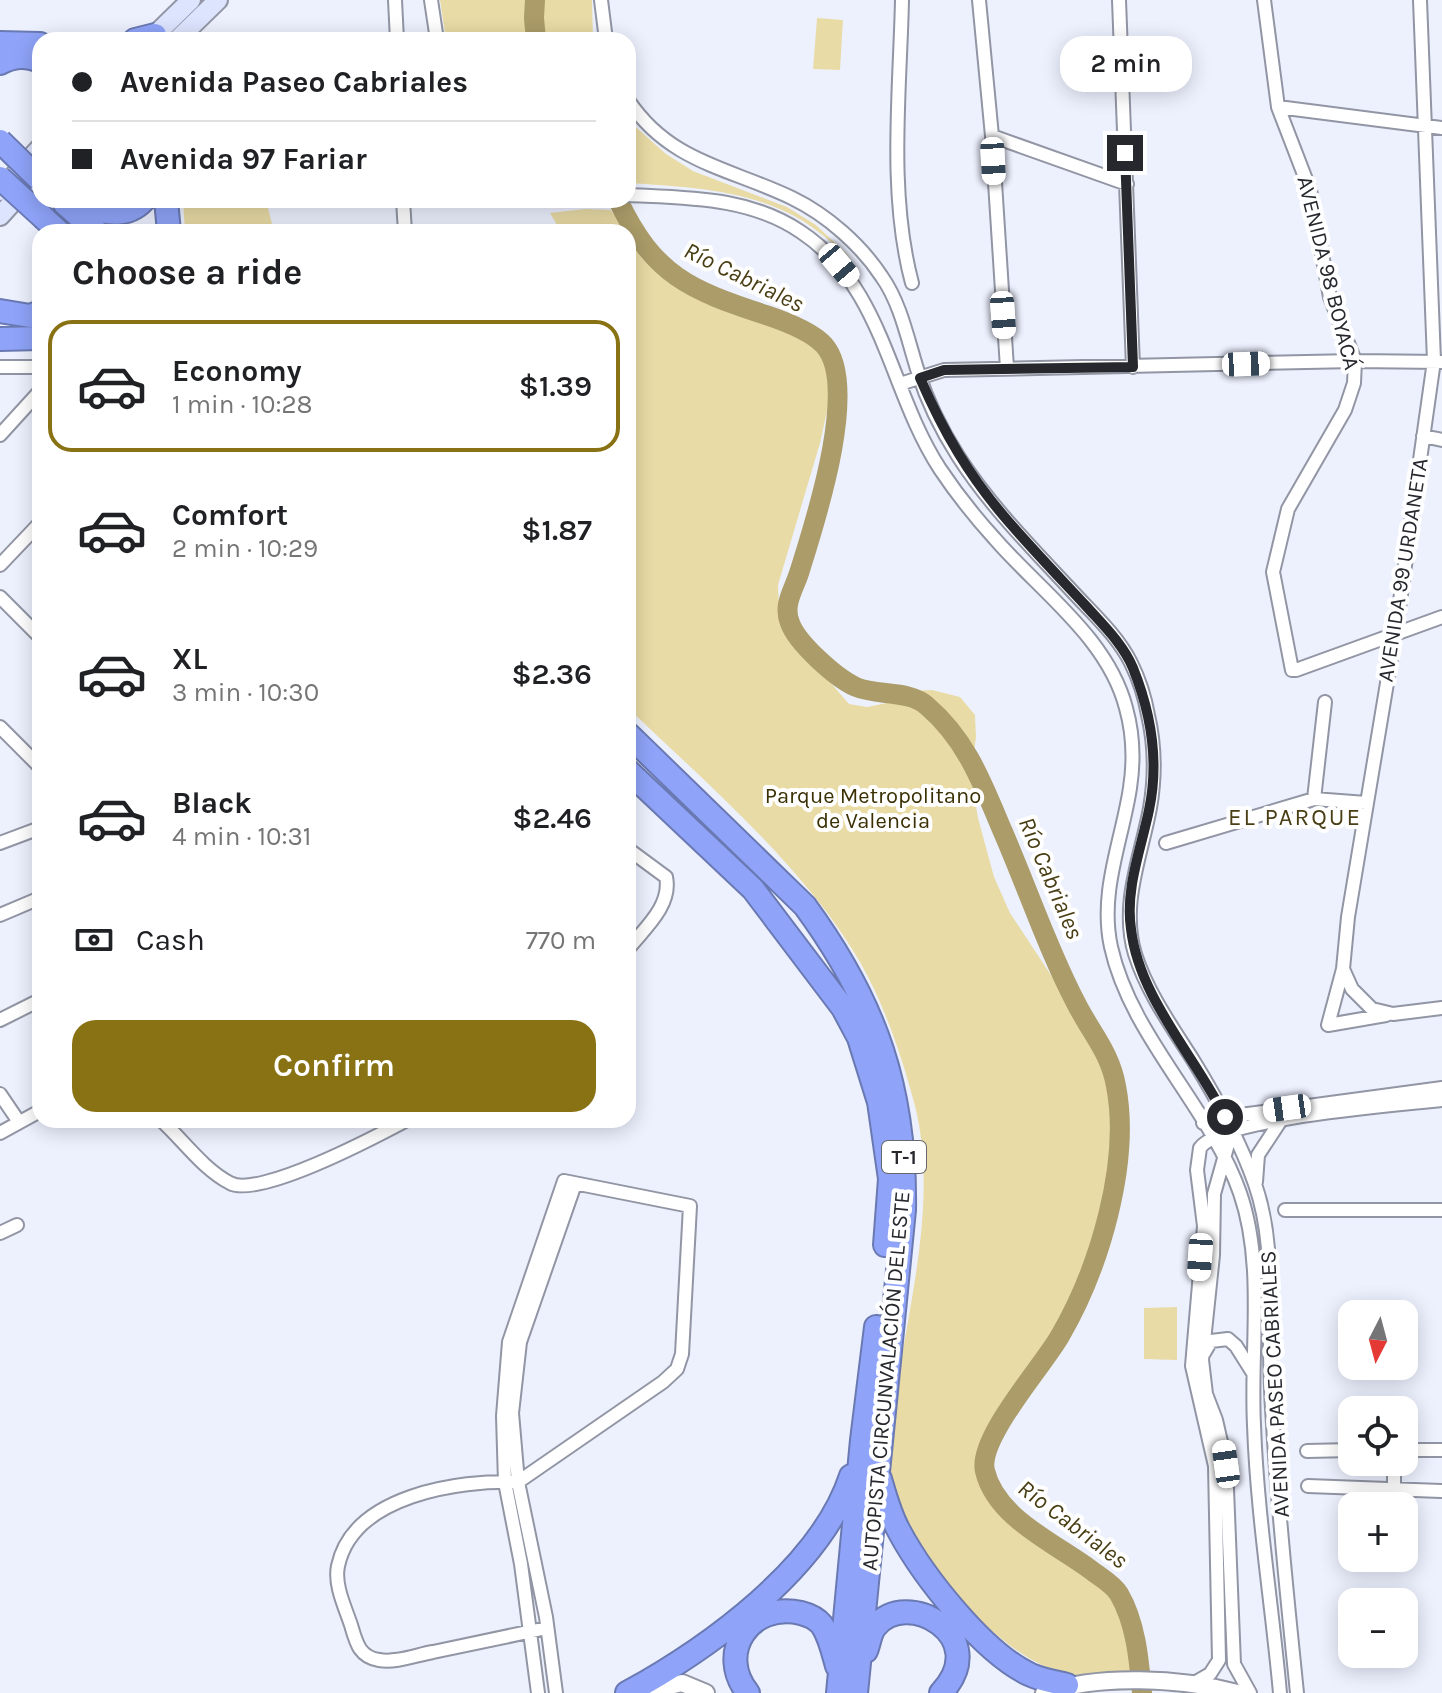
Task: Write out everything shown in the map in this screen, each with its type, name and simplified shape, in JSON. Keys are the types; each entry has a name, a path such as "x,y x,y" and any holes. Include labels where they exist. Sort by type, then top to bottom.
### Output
{"highway":[{"path":"0,43 32,44"},
{"path":"0,63 10,58 32,57"},
{"path":"0,141 32,172"},
{"path":"0,178 48,224"},
{"path":"71,208 88,224"},
{"path":"93,208 116,214 135,208"},
{"path":"0,311 32,315"},
{"path":"0,339 32,338"},
{"name":"AUTOPISTA CIRCUNVALACIÓN DEL ESTE","path":"636,742 805,906 824,932 861,995 889,1066 897,1100 905,1167 904,1210 877,1469 848,1684"},
{"name":"AUTOPISTA CIRCUNVALACIÓN DEL ESTE","path":"636,779 753,889 820,975 859,1038 879,1102 890,1179 883,1269 862,1440 848,1684"},
{"path":"627,1693 691,1654 753,1605 804,1556 829,1524 844,1495 862,1440"},
{"path":"877,1469 897,1528 918,1563 965,1620 986,1642 1029,1675 1067,1685"},
{"path":"748,1693 738,1678 736,1668 741,1640 756,1619 776,1611 806,1614 820,1622 848,1684"},
{"path":"848,1684 874,1628 884,1619 912,1612 935,1618 948,1630 953,1641 958,1664 955,1676 941,1693"}],"main road":[{"path":"161,32 191,0"},
{"path":"165,32 218,0"},
{"path":"0,191 32,157"},
{"path":"0,216 32,181"}],"street":[{"path":"395,0 397,32"},
{"path":"431,0 436,32"},
{"path":"601,0 605,32"},
{"path":"902,0 898,196 901,232 912,283"},
{"path":"979,0 992,136 1007,368"},
{"path":"1119,0 1133,367"},
{"name":"AVENIDA 98 BOYACÁ","path":"1264,0 1278,107 1310,190 1330,297 1355,361 1354,383 1345,410 1288,509 1273,572 1292,670 1393,635"},
{"name":"AVENIDA 99 URDANETA","path":"1393,1014 1328,1025 1343,969 1348,917 1423,436 1438,362 1420,0"},
{"path":"1278,107 1442,128"},
{"name":"AVENIDA PASEO CABRIALES","path":"636,113 661,138 691,158 794,199 862,250 885,281 940,424 972,477 1112,634 1131,663 1149,719 1153,761 1150,809 1130,898 1134,952 1169,1023 1232,1130 1256,1185 1267,1229 1271,1270 1273,1425 1297,1693"},
{"path":"992,136 1127,184"},
{"name":"AVENIDA PASEO CABRIALES","path":"636,195 715,200 759,212 800,231 827,252 850,279 869,309 918,431 955,491 995,540 1086,635 1108,665 1126,705 1132,744 1131,787 1111,868 1108,904 1110,941 1120,979 1203,1123 1214,1136 1240,1192 1250,1229 1254,1285 1254,1428 1280,1693"},
{"path":"900,384 944,370 1438,362"},
{"path":"0,367 32,367"},
{"path":"0,435 32,400"},
{"path":"1423,436 1442,440"},
{"path":"0,565 32,531"},
{"path":"0,597 32,629"},
{"path":"1393,635 1442,617"},
{"path":"1314,799 1325,702"},
{"path":"0,727 32,759"},
{"path":"1166,843 1314,799 1366,803"},
{"path":"0,843 32,831"},
{"path":"636,855 666,877 669,889 666,901 636,939"},
{"path":"0,915 32,901"},
{"path":"1343,969 1352,989 1372,1009 1393,1014 1442,1008"},
{"path":"0,1020 32,1004"},
{"path":"1203,1123 1225,1117 1442,1088"},
{"path":"0,1094 19,1122"},
{"path":"1182,1684 1210,1674 1219,1660 1215,1466 1192,1366 1204,1226 1197,1170 1200,1148 1214,1136 1281,1120 1442,1100"},
{"path":"0,1133 32,1115"},
{"path":"1256,1185 1258,1155 1281,1120"},
{"path":"169,1128 232,1185 249,1186 313,1166 391,1128"},
{"path":"1232,1130 1214,1194 1213,1255 1202,1360 1206,1394 1216,1420 1226,1464 1234,1664 1250,1693"},
{"path":"538,1693 532,1631 505,1482 503,1416 509,1342 570,1182"},
{"path":"547,1628 381,1661 368,1658 359,1649 337,1582 337,1567 352,1534 392,1503 475,1482 518,1482 663,1382 677,1369 682,1354 690,1206 570,1182"},
{"path":"556,1693 552,1683 547,1628 518,1482 512,1413 520,1342 570,1182"},
{"path":"1285,1210 1442,1210"},
{"path":"0,1233 17,1225"},
{"path":"1202,1360 1211,1341 1228,1339 1253,1373"},
{"path":"1307,1451 1338,1450"},
{"path":"1418,1450 1442,1450"},
{"path":"1394,1476 1394,1489"},
{"path":"1308,1486 1441,1491"},
{"path":"1044,1693 1067,1685 1122,1682 1182,1684 1237,1693"},
{"path":"639,1693 682,1683 706,1693"}],"green space":[{"path":"440,0 592,0 593,32 445,32"},
{"path":"817,18 843,20 840,70 813,69"},
{"path":"636,127 666,154 693,171 787,207 816,225 852,259 822,234 782,210 740,196 636,184"},
{"path":"184,208 268,208 272,224 184,224"},
{"path":"611,210 622,224 556,224 550,213"},
{"name":"Parque Metropolitano de Valencia","path":"636,241 662,269 755,313 797,326 820,344 833,384 820,443 778,585 779,608 797,644 849,704 867,707 892,702 907,691 932,690 960,697 975,715 976,737 971,775 978,818 994,877 1010,913 1103,1054 1114,1087 1120,1120 1110,1208 1093,1268 1074,1317 993,1429 984,1453 988,1492 1013,1525 1122,1596 1142,1674 1069,1674 1039,1663 1009,1645 970,1610 930,1562 899,1510 887,1472 887,1461 923,1208 924,1174 915,1106 885,1014 860,962 812,893 722,797 636,716"},
{"path":"1177,1307 1177,1360 1144,1359 1144,1308"}],"waterway":[{"name":"Río Cabriales","path":"535,0 535,32"},
{"name":"Río Cabriales","path":"622,208 631,224"},
{"name":"Río Cabriales","path":"636,232 661,263 695,288 797,327 824,345 834,364 838,390 836,421 824,488 788,603 790,623 809,650 848,682 864,690 903,695 920,701 953,733 981,780 1056,962 1113,1074 1120,1116 1119,1148 1115,1181 1099,1248 1060,1336 1013,1403 991,1441 985,1457 985,1471 991,1488 1014,1516 1116,1590 1133,1629 1142,1693"}],"district":[{"name":"EL PARQUE","path":"1295,817"}],"route":[{"path":"1125,153 1133,367 944,370 920,378 940,424 972,477 1112,634 1131,663 1149,719 1153,761 1150,809 1130,898 1134,952 1169,1023 1225,1117"}]}
